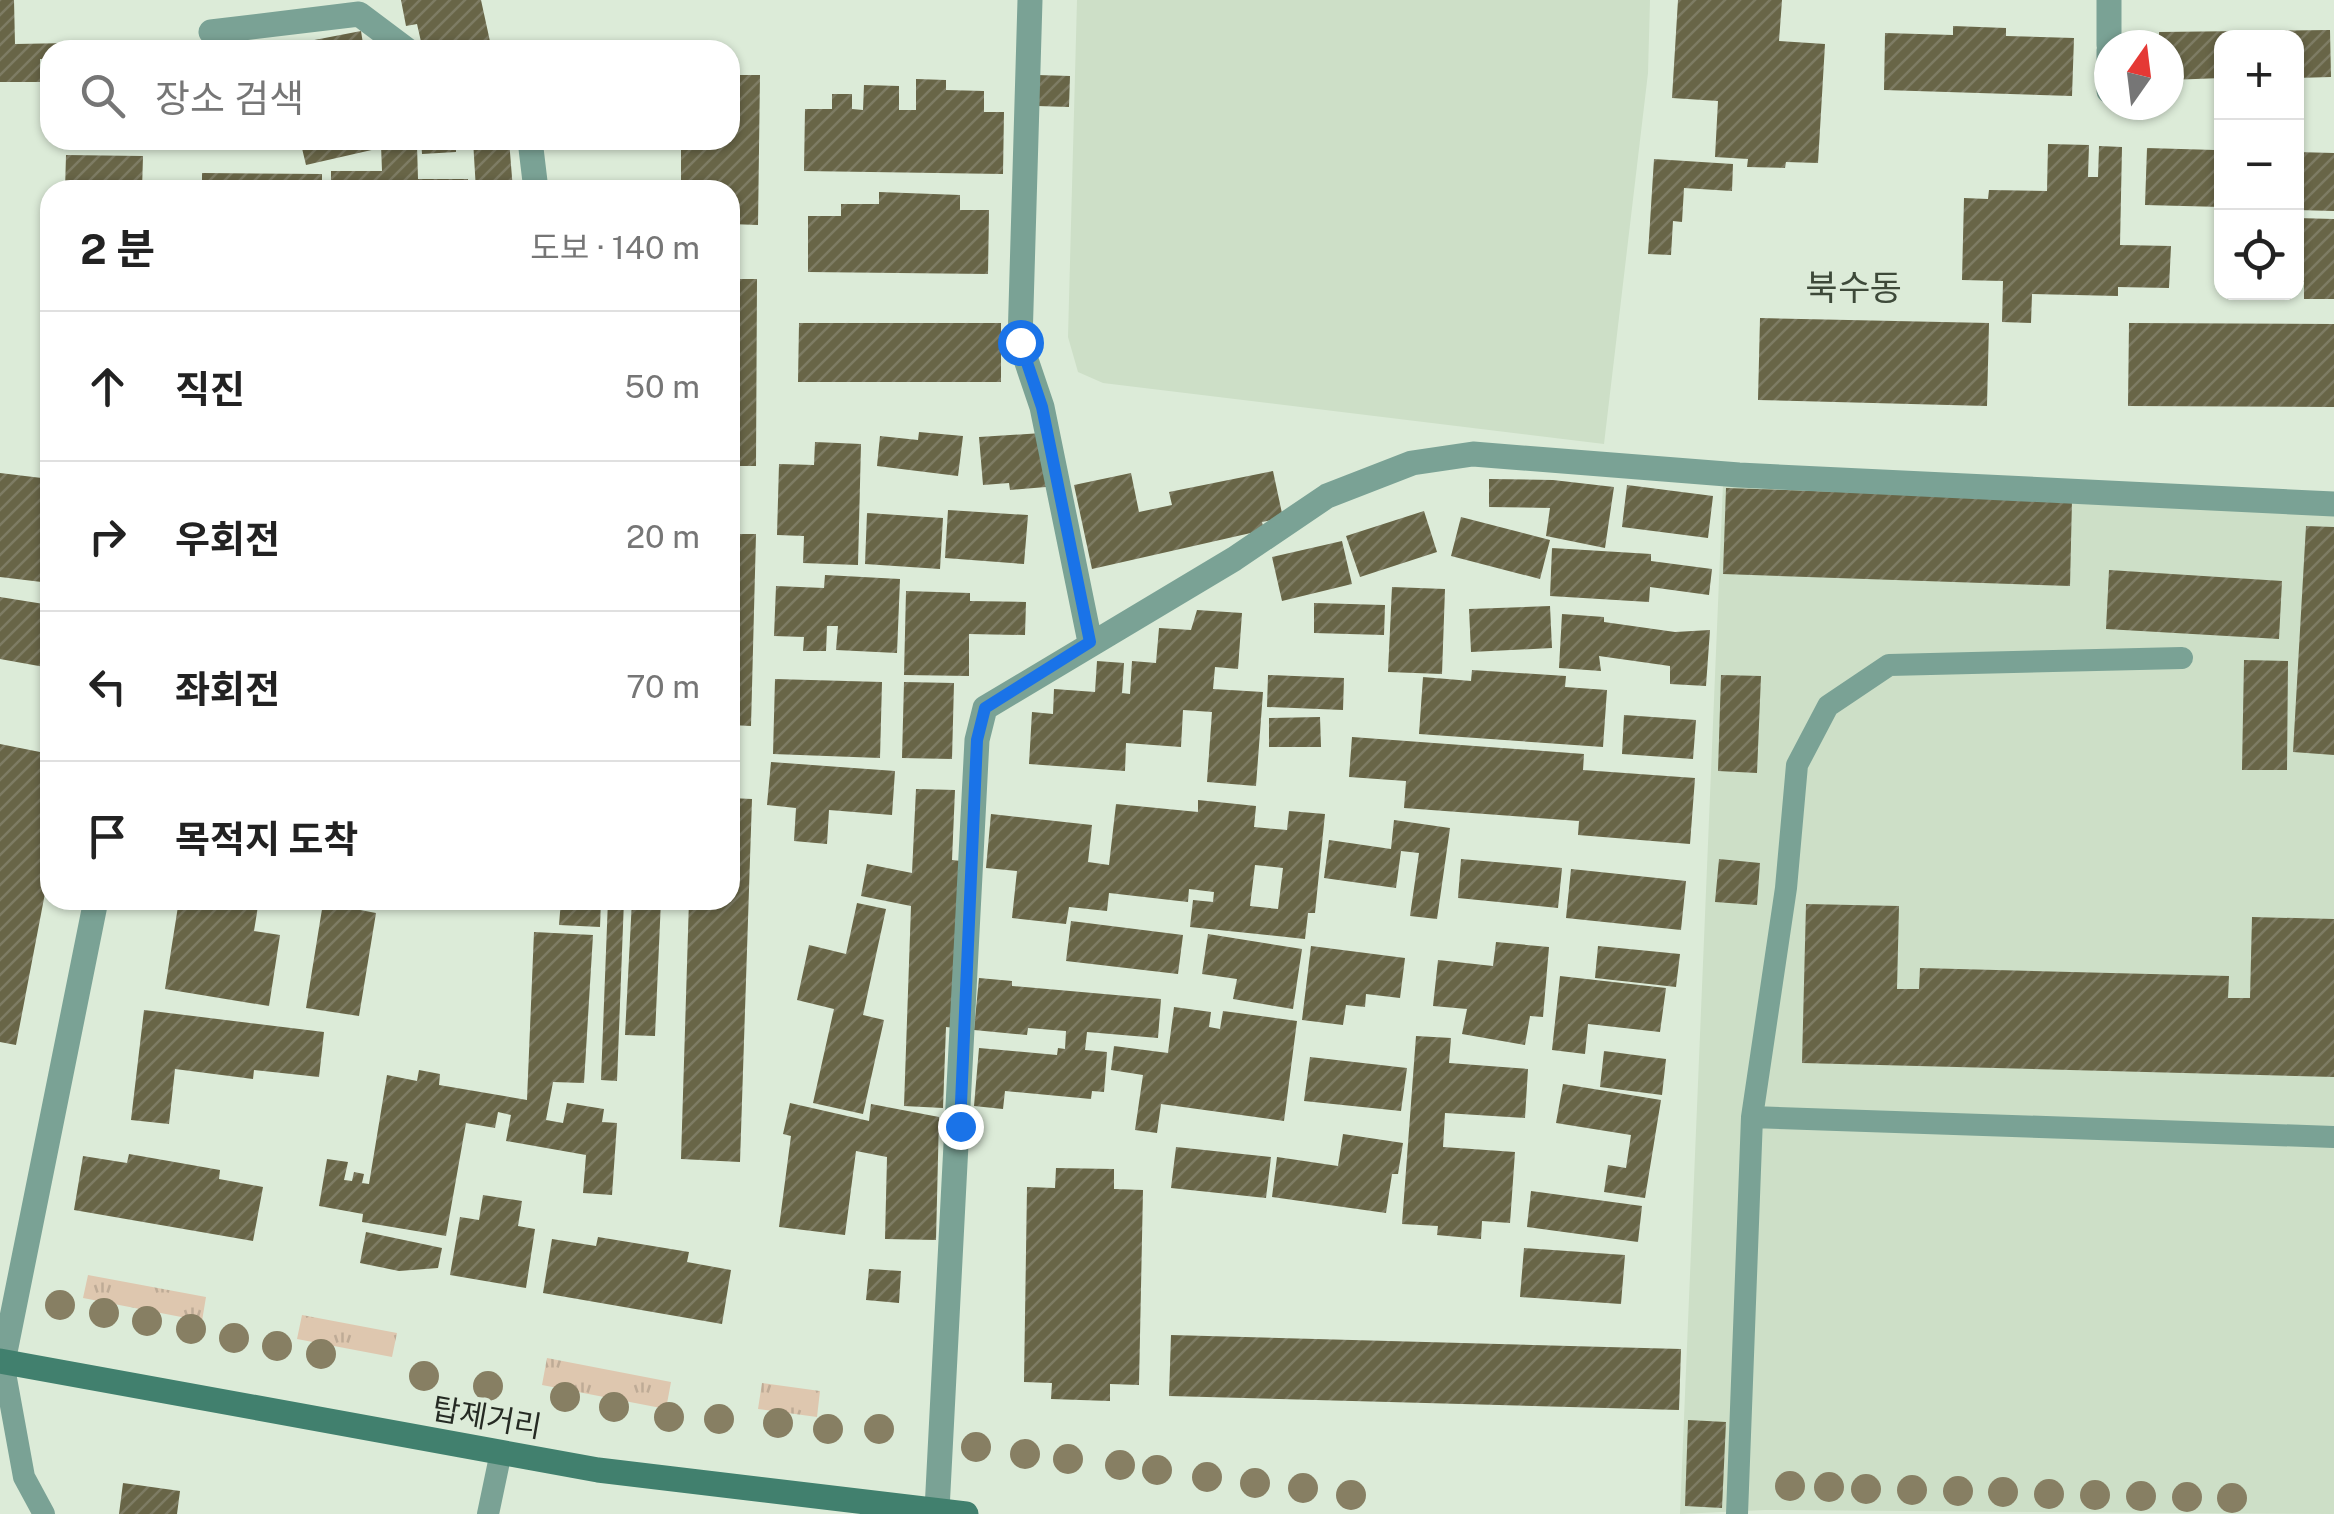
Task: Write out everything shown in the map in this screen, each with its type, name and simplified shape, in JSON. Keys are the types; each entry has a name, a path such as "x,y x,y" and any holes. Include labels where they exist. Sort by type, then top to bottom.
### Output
{"main road":[{"name":"탑제거리","path":"2,1362 598,1470 966,1514"}],"street":[{"path":"1030,0 1020,342 1042,407 1090,642"},
{"path":"2109,30 2110,0"},
{"path":"211,32 359,14 394,40"},
{"path":"531,150 535,180"},
{"path":"937,1510 977,740 985,708 1234,558 1327,496 1412,463 1473,454 1739,475 2334,504"},
{"path":"2,1362 94,910"}],"lane":[{"path":"1737,1514 1752,1118 1786,888 1797,766 1828,706 1889,664 2182,658"},
{"path":"1752,1118 2334,1137"},
{"path":"2,1362 24,1478 44,1514"},
{"path":"488,1514 501,1452"}],"shaded area":[{"path":"1077,0 1650,0 1648,73 1604,444 1103,383 1078,372 1068,337"},
{"path":"1723,484 2334,514 2334,1514 1765,1510 1680,1514"}],"green space":[{"path":"88,1275 206,1297 202,1321 83,1298"},
{"path":"302,1315 397,1333 392,1357 297,1339"},
{"path":"547,1358 671,1382 666,1409 542,1385"},
{"path":"762,1383 820,1391 817,1417 758,1409"}],"building":[{"path":"0,0 14,0 15,44 40,44 40,82 0,82"},
{"path":"401,0 481,0 490,40 421,40 417,24 406,26"},
{"path":"1678,0 1782,0 1779,41 1825,44 1818,163 1786,162 1785,168 1747,167 1748,159 1715,157 1718,101 1672,98"},
{"path":"1953,26 2006,28 2006,36 2074,38 2072,96 1884,90 1885,33 1953,35"},
{"path":"2304,30 2330,30 2331,77 2304,78"},
{"path":"361,31 362,40 314,40"},
{"path":"2214,31 2214,78 2184,79 2184,32"},
{"path":"740,75 760,75 758,225 740,224 740,180 681,180 681,150 740,150"},
{"path":"1037,75 1070,76 1069,107 1037,106"},
{"path":"916,79 946,80 946,90 984,91 984,112 1004,112 1003,174 804,171 805,109 832,109 832,94 852,94 852,109 863,110 864,85 899,86 899,110 916,110"},
{"path":"2048,144 2089,145 2088,177 2098,177 2099,146 2122,147 2120,245 2171,246 2169,288 2118,287 2118,296 2032,294 2031,323 2002,322 2003,281 1962,280 1964,198 1988,199 1989,190 2047,191"},
{"path":"2147,148 2214,150 2214,207 2145,205"},
{"path":"302,150 372,150 306,165"},
{"path":"381,150 417,150 418,179 468,180 331,180 331,171 382,171"},
{"path":"422,150 456,150 456,152 422,154"},
{"path":"474,150 510,150 512,180 475,180"},
{"path":"2304,152 2334,153 2334,211 2304,210"},
{"path":"66,155 143,156 142,180 65,180"},
{"path":"1654,159 1733,164 1732,191 1684,188 1682,222 1673,221 1671,255 1648,254"},
{"path":"202,173 322,174 322,180 202,180"},
{"path":"879,192 960,195 960,210 989,210 988,274 808,272 808,216 841,216 841,204 879,204"},
{"path":"2304,218 2334,219 2334,299 2304,299"},
{"path":"740,279 757,279 756,466 740,466"},
{"path":"1760,318 1989,323 1987,406 1758,400"},
{"path":"799,323 1001,323 1001,382 798,382"},
{"path":"2129,323 2334,324 2334,407 2128,406"},
{"path":"919,432 963,436 958,476 877,466 880,436 918,440"},
{"path":"1042,433 1046,487 1010,490 1009,483 983,485 979,437"},
{"path":"815,442 861,444 858,565 803,563 804,536 777,535 779,464 814,465"},
{"path":"1273,471 1283,518 1262,522 1264,530 1092,569 1074,485 1131,473 1139,512 1172,505 1169,492"},
{"path":"0,473 40,478 40,582 0,577"},
{"path":"1489,479 1553,480 1614,487 1605,548 1546,536 1550,508 1489,507"},
{"path":"1627,485 1713,496 1708,538 1622,527"},
{"path":"1726,488 2072,500 2070,586 1723,574"},
{"path":"948,510 1028,515 1024,564 945,558"},
{"path":"1424,511 1437,552 1360,577 1346,536"},
{"path":"867,513 943,518 940,569 865,564"},
{"path":"1461,517 1550,540 1540,579 1451,556"},
{"path":"2306,526 2334,527 2334,755 2293,752"},
{"path":"740,534 756,534 751,726 740,725"},
{"path":"1342,541 1352,584 1282,601 1272,557"},
{"path":"1552,548 1651,554 1651,561 1712,569 1709,595 1650,587 1649,602 1550,596"},
{"path":"2109,570 2282,581 2279,639 2106,629"},
{"path":"825,575 900,579 897,653 836,650 838,626 827,626 826,651 803,651 804,637 774,636 776,586 824,588"},
{"path":"1392,587 1445,589 1442,674 1388,672"},
{"path":"906,591 970,593 970,601 1026,602 1025,635 969,634 969,676 904,675"},
{"path":"0,597 40,603 40,666 0,659"},
{"path":"1314,603 1385,605 1384,635 1314,633"},
{"path":"1550,606 1552,648 1471,652 1469,609"},
{"path":"1197,610 1242,613 1238,669 1215,667 1213,689 1263,692 1256,786 1207,782 1212,712 1183,710 1181,747 1126,743 1125,771 1029,764 1032,712 1053,714 1054,689 1095,692 1097,661 1124,663 1122,693 1130,694 1132,661 1156,663 1159,628 1191,630"},
{"path":"1562,614 1604,617 1604,622 1675,632 1710,630 1706,686 1670,684 1670,666 1599,656 1601,671 1559,668"},
{"path":"2244,660 2288,661 2287,770 2242,770"},
{"path":"1472,670 1566,676 1565,687 1607,690 1603,747 1419,734 1423,677 1471,681"},
{"path":"1268,675 1344,678 1343,710 1267,707"},
{"path":"1721,675 1761,676 1757,773 1718,771"},
{"path":"775,679 882,682 880,758 773,754"},
{"path":"904,682 954,683 952,759 902,758"},
{"path":"1624,715 1696,720 1693,759 1622,754"},
{"path":"1320,717 1321,747 1269,747 1269,718"},
{"path":"1352,737 1584,754 1583,770 1695,778 1690,844 1578,835 1579,821 1404,808 1406,781 1349,777"},
{"path":"0,744 40,752 42,910 16,1045 0,1042"},
{"path":"771,762 895,771 892,815 829,810 827,844 794,841 796,808 767,805"},
{"path":"916,789 955,790 952,860 961,861 955,1028 946,1027 943,1108 904,1106 911,906 861,896 867,864 912,873"},
{"path":"740,798 752,799 740,1162 681,1159 689,910 740,910"},
{"path":"1198,800 1256,806 1254,827 1287,830 1289,811 1325,814 1315,913 1308,913 1305,939 1190,927 1193,900 1213,902 1214,892 1189,889 1188,902 1109,893 1107,911 1069,907 1066,924 1012,918 1017,871 986,868 991,814 1092,825 1088,862 1109,865 1116,804 1198,812","holes":["1255,865 1283,868 1278,909 1250,906"]},
{"path":"1394,820 1450,828 1437,919 1410,916 1419,853 1401,851 1396,888 1324,878 1329,840 1391,849"},
{"path":"1461,859 1562,868 1558,908 1458,898"},
{"path":"1719,859 1760,863 1757,905 1715,902"},
{"path":"1571,869 1686,881 1681,930 1566,918"},
{"path":"857,903 886,909 863,1015 884,1020 863,1114 813,1103 834,1009 797,1000 809,945 846,954"},
{"path":"1806,904 1899,906 1897,989 1919,989 1920,968 2229,976 2228,998 2250,998 2252,917 2334,919 2334,1077 1802,1063"},
{"path":"177,910 257,910 254,931 280,935 269,1006 165,989"},
{"path":"322,910 376,913 359,1016 306,1008"},
{"path":"560,910 601,910 600,927 559,925"},
{"path":"608,910 624,910 617,1081 601,1080"},
{"path":"631,910 661,910 655,1036 625,1035"},
{"path":"1071,921 1183,935 1178,974 1066,961"},
{"path":"534,932 593,935 584,1083 553,1082 546,1120 563,1123 567,1103 604,1109 602,1122 617,1123 612,1195 583,1193 586,1155 506,1141 511,1115 498,1112 495,1128 466,1123 446,1236 362,1222 363,1214 319,1206 327,1159 348,1162 344,1180 352,1181 354,1172 364,1174 362,1183 369,1184 387,1075 417,1081 419,1070 440,1074 439,1085 527,1100"},
{"path":"1208,934 1302,949 1293,1009 1233,999 1237,979 1202,974"},
{"path":"1496,942 1549,947 1543,1017 1530,1016 1525,1045 1462,1034 1467,1009 1433,1006 1438,960 1493,966"},
{"path":"1311,946 1405,958 1400,998 1366,994 1365,1007 1346,1005 1343,1025 1302,1020"},
{"path":"1598,946 1680,954 1676,987 1595,978"},
{"path":"1560,976 1666,988 1660,1032 1588,1024 1585,1054 1552,1050"},
{"path":"979,978 1012,981 1012,986 1161,999 1158,1038 1087,1032 1085,1050 1107,1052 1104,1092 1092,1091 1091,1099 1005,1091 1003,1109 974,1106 979,1048 1057,1055 1058,1048 1065,1049 1066,1031 1028,1028 1027,1035 974,1030"},
{"path":"1174,1007 1211,1012 1209,1027 1220,1029 1223,1011 1297,1021 1284,1121 1161,1104 1157,1133 1135,1130 1143,1075 1111,1070 1114,1046 1168,1053"},
{"path":"144,1010 324,1032 319,1077 254,1070 253,1079 175,1069 169,1124 131,1120"},
{"path":"1416,1036 1451,1038 1449,1063 1528,1069 1525,1118 1445,1113 1443,1147 1515,1152 1510,1223 1482,1221 1481,1239 1437,1235 1438,1226 1402,1224"},
{"path":"1604,1051 1666,1059 1662,1095 1600,1087"},
{"path":"1310,1057 1407,1068 1401,1111 1304,1101"},
{"path":"1563,1084 1661,1100 1645,1198 1604,1192 1608,1165 1626,1168 1631,1135 1556,1123"},
{"path":"790,1103 869,1121 871,1104 939,1117 936,1240 885,1239 887,1157 856,1151 845,1235 779,1227 791,1136 783,1134"},
{"path":"1343,1134 1403,1143 1398,1174 1392,1174 1386,1213 1272,1197 1277,1157 1338,1166"},
{"path":"1176,1147 1271,1157 1266,1198 1171,1188"},
{"path":"129,1154 220,1170 219,1179 263,1187 253,1241 74,1210 83,1156 127,1163"},
{"path":"1056,1168 1114,1169 1114,1189 1143,1190 1139,1385 1110,1384 1110,1401 1051,1399 1052,1383 1024,1382 1027,1187 1055,1188"},
{"path":"1531,1191 1642,1206 1638,1242 1527,1227"},
{"path":"483,1195 522,1201 518,1226 535,1229 526,1288 450,1275 460,1217 479,1220"},
{"path":"366,1232 442,1248 438,1268 399,1271 360,1263"},
{"path":"598,1237 689,1252 687,1262 731,1270 722,1324 543,1293 552,1239 596,1246"},
{"path":"1524,1248 1625,1255 1621,1304 1520,1297"},
{"path":"869,1269 901,1271 899,1303 866,1300"},
{"path":"1171,1335 1681,1349 1679,1410 1169,1396"},
{"path":"1688,1420 1726,1422 1722,1508 1685,1506"},
{"path":"123,1483 180,1491 177,1514 119,1514"}],"district":[{"name":"북수동","path":"1854,287"}],"route":[{"path":"960,1126 977,740 985,708 1090,642 1042,407 1020,342"}]}
